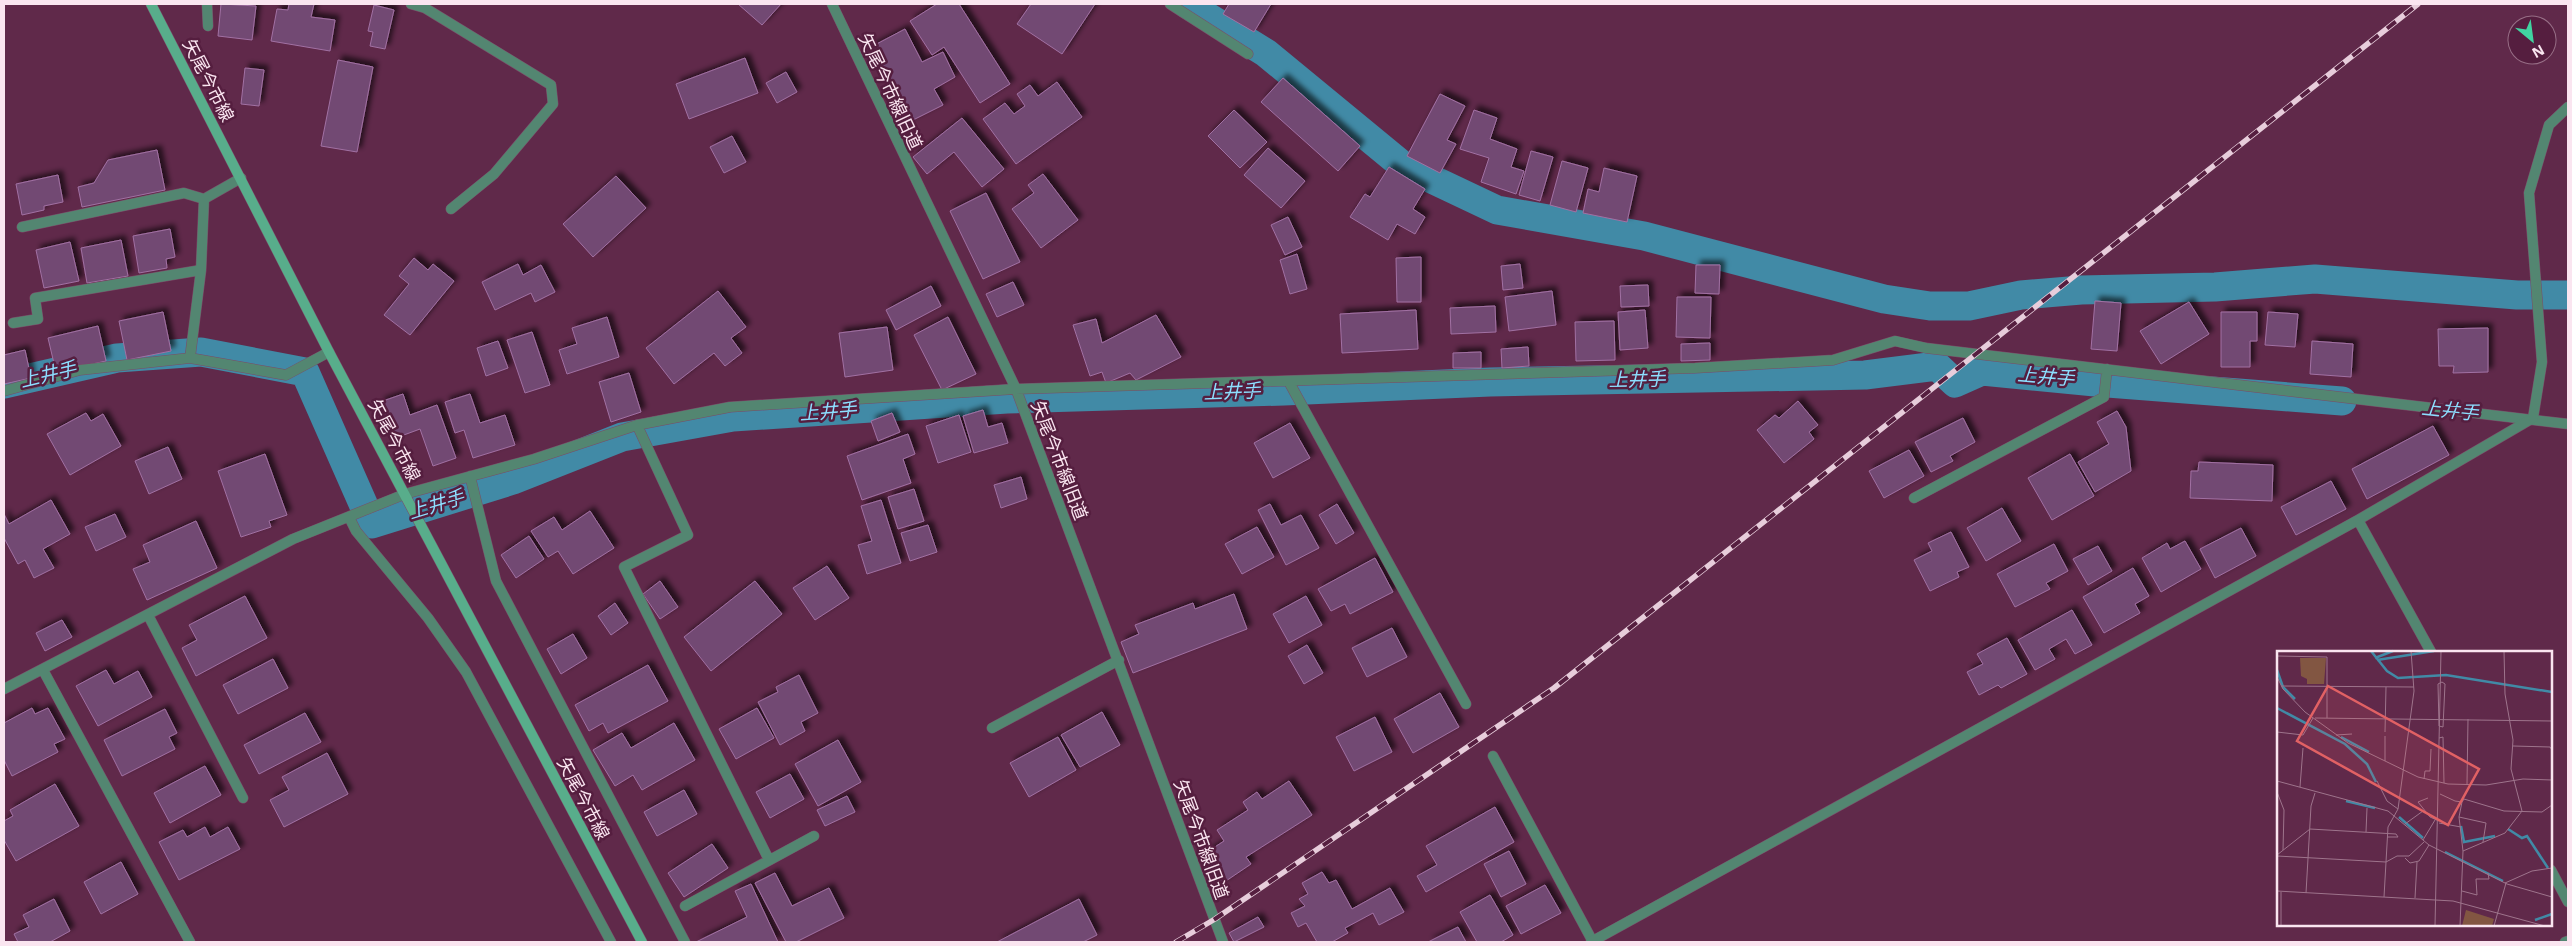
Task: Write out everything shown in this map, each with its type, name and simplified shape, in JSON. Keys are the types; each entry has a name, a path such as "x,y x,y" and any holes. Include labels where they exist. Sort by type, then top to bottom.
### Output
{"main road":[{"name":"矢尾今市線","path":"151,4 329,352 642,942"}],"street":[{"path":"207,4 208,26"},
{"path":"411,4 426,6 551,85 553,104 494,174 451,209"},
{"name":"矢尾今市線旧道","path":"832,4 1016,389 1223,942"},
{"path":"1170,4 1248,54"},
{"path":"2533,418 2542,362 2529,193 2549,125 2568,107"},
{"path":"22,227 184,192 204,199 241,178"},
{"path":"190,358 201,270 204,199"},
{"path":"13,323 38,319 35,298 201,270"},
{"path":"4,689 293,539 405,494 534,459 637,425 730,407 1016,389 1695,368 1833,360 1895,341 1926,348 2533,418 2568,424"},
{"path":"4,391 80,370 190,358 286,375 329,352"},
{"path":"1914,498 2104,397 2107,369"},
{"path":"1289,382 1466,704"},
{"path":"1493,756 1592,942 2358,520 2533,418"},
{"path":"637,425 688,535 624,567 769,860"},
{"path":"470,476 496,581 685,942"},
{"path":"349,517 356,532 428,618 466,672 611,942"},
{"path":"2358,520 2430,651"},
{"path":"148,615 244,798"},
{"path":"992,728 1119,660"},
{"path":"43,670 190,942"},
{"path":"685,906 814,836"},
{"path":"2552,872 2568,902"}],"building":[{"path":"221,4 256,6 252,40 218,36"},
{"path":"289,4 314,4 311,17 335,20 330,51 271,41 277,9 288,10"},
{"path":"738,4 781,4 762,25"},
{"path":"937,4 959,4 1010,84 980,103 944,47 932,55 910,21"},
{"path":"1031,4 1095,4 1062,54 1017,24"},
{"path":"1229,4 1271,4 1254,32 1223,14"},
{"path":"374,5 394,10 385,49 370,46 373,32 368,31"},
{"path":"905,29 922,62 943,52 955,77 934,89 943,105 907,123 869,48"},
{"path":"745,58 758,93 689,119 676,84"},
{"path":"338,60 373,67 357,152 321,146"},
{"path":"245,68 264,70 259,106 241,104"},
{"path":"786,72 797,92 777,103 766,83"},
{"path":"1283,78 1360,146 1338,171 1261,102"},
{"path":"1057,82 1082,117 1016,164 983,119 1005,103 1014,114 1025,106 1017,94 1030,85 1038,96"},
{"path":"1440,94 1465,106 1447,140 1456,144 1440,173 1407,156"},
{"path":"1234,110 1267,142 1240,168 1208,136"},
{"path":"1474,110 1497,118 1490,139 1517,149 1511,167 1524,171 1516,194 1481,182 1489,158 1460,149"},
{"path":"962,118 1004,169 982,187 954,152 927,174 913,157"},
{"path":"732,136 746,162 724,173 710,147"},
{"path":"1268,148 1305,181 1281,208 1244,175"},
{"path":"157,150 165,190 82,207 78,187 94,183 108,160"},
{"path":"1531,151 1553,157 1540,201 1519,195"},
{"path":"1562,161 1588,168 1576,212 1550,205"},
{"path":"1389,167 1425,189 1413,209 1425,217 1415,234 1397,224 1388,240 1350,217 1365,194 1370,197"},
{"path":"1604,168 1637,176 1627,222 1583,213 1588,189 1599,192"},
{"path":"1043,174 1078,220 1041,248 1012,209 1034,193 1028,185"},
{"path":"58,175 63,202 44,206 44,210 22,215 16,184"},
{"path":"616,176 646,208 593,257 563,224"},
{"path":"986,193 1020,262 983,279 950,211"},
{"path":"1288,217 1302,247 1285,255 1271,225"},
{"path":"170,229 175,257 166,259 167,268 139,273 133,236"},
{"path":"121,240 128,276 87,283 81,248"},
{"path":"70,242 79,281 44,288 36,250"},
{"path":"1297,254 1307,289 1290,294 1280,260"},
{"path":"1421,257 1421,302 1397,302 1396,258"},
{"path":"414,258 428,270 433,264 454,281 410,335 384,315 409,284 399,276"},
{"path":"518,264 523,275 541,265 555,292 535,302 531,293 495,310 482,282"},
{"path":"1520,264 1523,288 1503,290 1501,266"},
{"path":"1696,265 1720,265 1719,294 1695,293"},
{"path":"1013,282 1024,305 997,317 986,294"},
{"path":"1648,285 1649,306 1621,307 1620,286"},
{"path":"931,286 941,306 896,330 886,310"},
{"path":"718,291 746,327 731,338 742,353 725,366 714,353 674,384 646,348"},
{"path":"1552,291 1556,325 1509,331 1505,297"},
{"path":"1677,297 1711,297 1710,338 1676,337"},
{"path":"2095,301 2121,303 2117,351 2091,349"},
{"path":"2189,302 2209,334 2161,364 2140,331"},
{"path":"1495,306 1496,332 1451,334 1450,308"},
{"path":"1416,310 1418,349 1342,353 1340,314"},
{"path":"1645,310 1648,348 1620,350 1618,312"},
{"path":"163,312 171,351 127,360 119,321"},
{"path":"2221,312 2257,312 2257,341 2250,341 2250,367 2221,367"},
{"path":"2268,312 2298,314 2295,347 2265,345"},
{"path":"1156,315 1181,357 1136,380 1130,373 1106,383 1102,372 1090,376 1073,325 1096,319 1102,343"},
{"path":"607,317 619,357 567,374 559,350 577,344 572,328"},
{"path":"948,317 976,374 942,390 914,335"},
{"path":"1614,321 1615,360 1576,361 1575,322"},
{"path":"98,326 106,361 56,372 48,338"},
{"path":"887,327 893,370 845,377 839,333"},
{"path":"2488,328 2488,372 2453,373 2454,366 2439,366 2438,329"},
{"path":"532,332 550,385 525,393 507,340"},
{"path":"498,341 508,368 486,376 477,348"},
{"path":"2312,341 2353,344 2351,377 2310,374"},
{"path":"1710,343 1710,360 1681,361 1681,344"},
{"path":"1528,347 1529,366 1502,368 1501,349"},
{"path":"25,350 31,378 4,384 4,355"},
{"path":"1481,352 1481,368 1453,368 1453,353"},
{"path":"629,373 641,412 611,422 599,382"},
{"path":"403,394 410,415 437,405 456,458 433,466 420,429 393,439 380,402"},
{"path":"470,394 480,423 505,415 515,445 473,458 464,430 455,433 445,402"},
{"path":"1798,401 1818,425 1809,432 1814,439 1784,463 1757,430 1775,415 1779,418"},
{"path":"983,410 988,427 1002,423 1008,443 974,453 963,416"},
{"path":"2117,411 2126,427 2131,471 2095,492 2078,462 2109,444 2097,422"},
{"path":"86,413 91,421 103,414 121,446 70,475 47,434"},
{"path":"892,413 900,432 878,441 871,421"},
{"path":"959,415 971,452 938,463 926,426"},
{"path":"1963,418 1975,442 1950,456 1953,461 1931,472 1915,442"},
{"path":"1290,423 1310,458 1273,478 1254,443"},
{"path":"2433,426 2449,455 2367,499 2352,469"},
{"path":"908,434 915,454 903,459 911,483 862,500 847,456"},
{"path":"168,447 182,479 149,494 135,461"},
{"path":"1909,450 1924,476 1884,498 1869,471"},
{"path":"265,454 287,515 269,521 271,527 241,537 218,471"},
{"path":"2070,454 2094,496 2052,520 2028,478"},
{"path":"2199,462 2273,465 2272,501 2190,498 2191,471 2198,471"},
{"path":"1021,477 1027,499 1001,508 994,485"},
{"path":"2331,481 2346,509 2296,535 2281,507"},
{"path":"914,489 924,521 898,529 888,497"},
{"path":"51,500 70,534 43,549 54,568 34,578 25,560 18,564 4,538 4,514 9,524"},
{"path":"881,500 901,563 867,574 858,545 872,541 861,506"},
{"path":"1270,504 1281,525 1301,515 1319,548 1286,565 1258,510"},
{"path":"1337,504 1354,533 1336,544 1319,515"},
{"path":"2002,508 2021,541 1986,561 1967,528"},
{"path":"590,511 614,548 573,574 558,551 548,557 531,531 554,517 562,530"},
{"path":"115,514 126,537 96,551 85,527"},
{"path":"196,521 217,568 147,600 133,569 150,562 143,545"},
{"path":"928,525 937,552 910,561 901,533"},
{"path":"1257,527 1274,557 1242,574 1225,544"},
{"path":"2241,528 2256,556 2215,578 2200,549"},
{"path":"1951,532 1969,567 1957,572 1959,577 1930,591 1914,560 1932,551 1928,543"},
{"path":"529,536 544,559 516,578 501,555"},
{"path":"2185,541 2201,569 2161,592 2142,558 2167,543 2170,549"},
{"path":"2054,544 2068,571 2046,583 2050,589 2015,607 1997,574"},
{"path":"2098,546 2112,571 2088,585 2073,559"},
{"path":"1375,558 1393,592 1350,614 1345,604 1331,611 1318,589"},
{"path":"827,566 849,598 815,620 793,588"},
{"path":"2133,568 2149,596 2135,604 2140,613 2104,633 2083,597"},
{"path":"660,581 678,607 660,619 643,594"},
{"path":"755,581 782,614 711,671 684,637"},
{"path":"1234,594 1247,629 1133,673 1121,642 1139,634 1135,625 1193,603 1195,609"},
{"path":"245,596 267,638 196,676 182,648 197,640 189,625"},
{"path":"1306,596 1322,625 1289,643 1273,614"},
{"path":"615,603 628,623 611,635 598,616"},
{"path":"2072,610 2092,645 2075,654 2066,639 2049,649 2055,659 2035,670 2018,640"},
{"path":"62,620 72,637 45,651 36,633"},
{"path":"1392,628 1407,657 1367,677 1352,648"},
{"path":"573,634 587,658 561,674 547,649"},
{"path":"2007,638 2027,674 2001,688 1998,685 1979,695 1967,672 1983,664 1977,654"},
{"path":"1307,645 1323,673 1304,684 1288,656"},
{"path":"273,659 288,688 238,714 223,685"},
{"path":"648,665 668,701 608,733 603,723 589,731 575,705"},
{"path":"106,670 114,684 138,671 152,697 98,726 76,686"},
{"path":"799,675 818,713 801,722 805,731 780,745 758,702 778,692 776,687"},
{"path":"1440,693 1459,727 1413,753 1394,719"},
{"path":"32,708 35,714 48,708 65,739 54,744 58,752 12,776 4,760 4,723"},
{"path":"757,708 774,738 736,759 719,729"},
{"path":"165,709 177,733 169,737 175,749 122,776 104,740"},
{"path":"1102,712 1120,745 1080,767 1061,735"},
{"path":"305,713 321,742 259,774 244,745"},
{"path":"1375,717 1392,752 1354,771 1336,737"},
{"path":"674,723 695,760 642,790 633,775 615,786 593,750 622,733 631,748"},
{"path":"1058,737 1076,770 1029,797 1010,763"},
{"path":"838,740 861,782 818,806 795,764"},
{"path":"327,753 348,794 284,827 270,800 289,790 282,777"},
{"path":"205,766 221,795 170,823 154,793"},
{"path":"790,774 804,799 770,818 756,792"},
{"path":"1289,781 1312,815 1246,857 1251,864 1220,885 1201,856 1224,841 1217,830 1248,810 1243,802 1257,792 1262,799"},
{"path":"55,784 79,826 16,861 4,840 4,821 13,816 10,810"},
{"path":"684,790 697,814 657,836 644,812"},
{"path":"847,796 855,812 825,826 817,810"},
{"path":"1495,807 1514,842 1426,892 1417,876 1437,865 1426,846"},
{"path":"205,827 210,837 228,827 240,849 179,880 159,842 183,830 187,837"},
{"path":"712,844 728,868 684,897 668,873"},
{"path":"1509,851 1526,884 1501,897 1484,864"},
{"path":"121,862 138,894 101,914 84,882"},
{"path":"1322,872 1329,883 1336,880 1352,909 1390,888 1404,912 1379,925 1373,913 1345,928 1348,933 1332,942 1317,942 1306,923 1298,927 1291,913 1305,906 1299,899 1308,894 1302,883"},
{"path":"775,873 792,906 829,888 844,918 796,942 786,942 755,883"},
{"path":"751,884 778,942 696,942 747,917 735,891"},
{"path":"1545,885 1561,913 1521,934 1506,906"},
{"path":"1490,895 1513,935 1501,942 1477,942 1460,912"},
{"path":"54,899 70,931 50,942 18,942 14,934 29,927 23,915"},
{"path":"1079,899 1097,935 1083,942 997,942"},
{"path":"1258,917 1264,927 1234,942 1229,933"},
{"path":"1458,927 1466,942 1428,942"}],"waterway":[{"path":"1187,4 1266,53 1402,165 1497,210 1644,236 1884,299 1930,306 1969,306 2021,295 2081,290 2215,287 2315,279 2517,295 2568,295"},
{"name":"上井手","path":"4,384 117,358 201,352 305,372 372,524 513,480 622,437 733,417 1007,399 1284,391 1490,382 1865,375 1937,366 1955,383 1982,371 2095,382 2342,401"}],"railway":[{"path":"1176,942 1215,919 1554,688 2418,4"}]}
